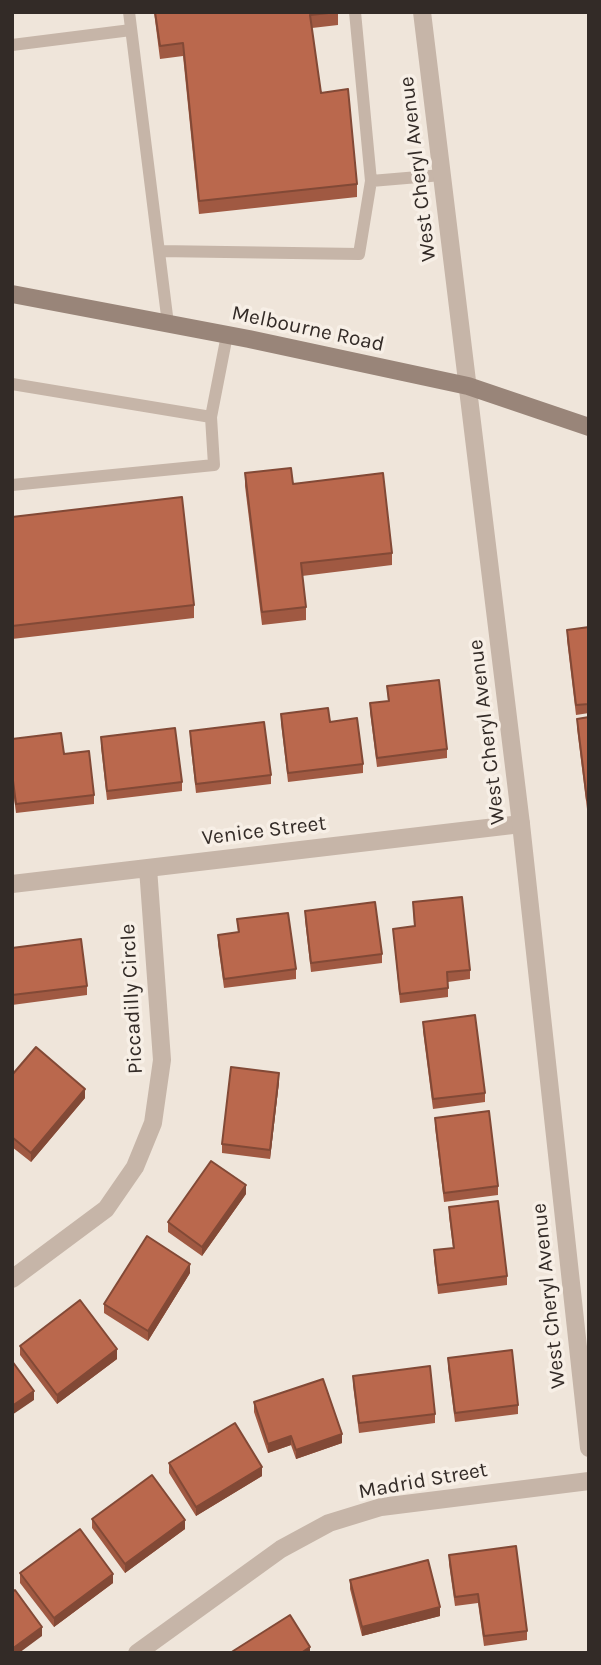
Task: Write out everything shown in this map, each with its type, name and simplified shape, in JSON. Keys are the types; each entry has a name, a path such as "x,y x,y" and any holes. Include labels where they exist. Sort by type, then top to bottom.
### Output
{"main road":[{"name":"Melbourne Road","path":"12,295 228,335 468,386 589,427"}],"street":[{"name":"West Cheryl Avenue","path":"422,12 521,824 589,1448"},
{"name":"Venice Street","path":"12,884 521,824"},
{"name":"Piccadilly Circle","path":"12,1279 106,1209 135,1167 153,1123 162,1060 148,868"},
{"name":"Madrid Street","path":"137,1653 281,1549 329,1523 381,1507 589,1481"}],"lane":[{"path":"129,12 169,324"},
{"path":"159,251 359,254 371,181 355,12"},
{"path":"12,45 131,30"},
{"path":"371,181 442,175"},
{"path":"12,485 214,466 211,417 228,335"},
{"path":"12,384 211,417"}],"building":[{"path":"155,12 338,12 310,15 321,93 348,89 357,184 199,201 183,43 160,46"},
{"path":"291,468 293,484 383,473 392,553 301,563 306,607 262,612 245,473"},
{"path":"182,497 194,605 12,626 12,517"},
{"path":"589,627 589,704 576,705 567,630"},
{"path":"439,680 447,749 377,758 370,703 389,701 387,686"},
{"path":"328,708 330,722 357,718 363,764 288,773 281,714"},
{"path":"589,717 589,800 587,800 577,719"},
{"path":"264,722 271,775 196,784 190,731"},
{"path":"175,728 182,782 107,791 101,737"},
{"path":"61,733 64,754 89,751 94,795 16,804 12,739"},
{"path":"462,897 470,970 447,972 448,988 400,994 393,929 415,926 413,902"},
{"path":"375,902 382,954 311,963 305,911"},
{"path":"288,913 296,969 224,979 218,935 239,932 237,919"},
{"path":"81,939 87,986 12,995 12,948"},
{"path":"475,1015 485,1093 433,1099 423,1022"},
{"path":"36,1047 85,1089 31,1153 12,1137 12,1075"},
{"path":"231,1067 279,1073 270,1150 222,1144"},
{"path":"489,1111 498,1186 444,1193 435,1118"},
{"path":"211,1161 246,1185 202,1247 168,1222"},
{"path":"498,1201 507,1276 438,1285 434,1250 454,1248 449,1207"},
{"path":"147,1236 190,1264 148,1331 104,1304"},
{"path":"80,1300 117,1349 57,1395 20,1346"},
{"path":"512,1350 518,1405 455,1413 448,1358"},
{"path":"12,1361 34,1391 12,1406"},
{"path":"430,1366 435,1414 359,1423 353,1376"},
{"path":"323,1379 342,1434 296,1450 291,1436 268,1444 254,1402"},
{"path":"235,1423 262,1467 196,1507 169,1463"},
{"path":"152,1475 185,1520 125,1564 92,1519"},
{"path":"80,1529 113,1574 54,1618 20,1573"},
{"path":"516,1546 527,1631 484,1636 478,1594 455,1597 449,1555"},
{"path":"428,1560 440,1607 362,1627 350,1580"},
{"path":"15,1590 42,1627 12,1649 12,1592"},
{"path":"290,1615 310,1647 301,1653 230,1653"}]}
